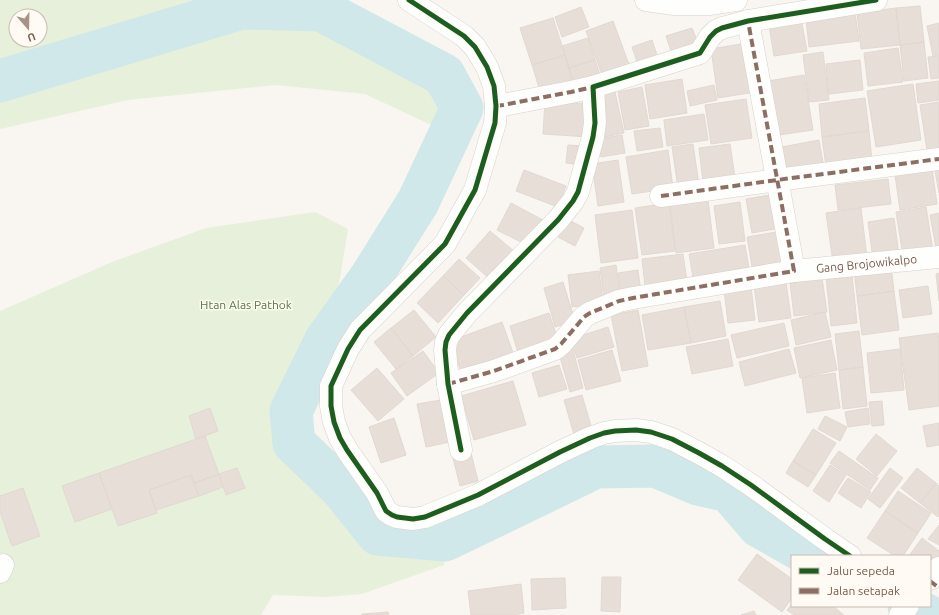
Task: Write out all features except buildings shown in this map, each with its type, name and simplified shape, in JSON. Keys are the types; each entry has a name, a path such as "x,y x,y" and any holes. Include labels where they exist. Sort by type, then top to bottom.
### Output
{"street":[{"path":"410,0 464,36 474,47 488,67 494,86 496,106 495,123 475,190 445,244 360,330 348,349 331,386 331,406 334,422 340,438 377,493 386,511 396,517 413,519 425,517 478,495 560,452 604,432 636,430 651,432 672,439 705,456 751,486 848,555"},
{"path":"646,0 674,4 709,4 736,0"},
{"path":"496,106 593,87 695,55 700,53 710,37 722,28 748,21 876,0"},
{"path":"748,21 794,271"},
{"path":"460,450 448,384 445,350 446,342 449,334 467,312 558,220 578,192 595,128 593,87"},
{"path":"661,196 939,159"},
{"name":"Gang Brojowikalpo","path":"448,384 494,371 555,349 561,344 584,316 619,301 794,271 939,257"},
{"path":"931,579 939,568"},
{"path":"931,581 939,588"},
{"path":"900,615 907,607"}],"green space":[{"path":"0,0 269,0 271,2 344,15 444,75 464,85 477,105 476,127 451,129 429,124 365,94 276,85 128,100 0,129"},
{"name":"Htan Alas Pathok","path":"315,212 348,229 339,284 328,309 322,337 285,410 289,445 337,492 375,539 444,546 444,565 362,594 325,597 273,595 261,615 0,615 0,311 112,262 206,228"}],"waterway":[{"path":"0,81 242,8 321,10 444,75 462,108 418,202 371,277 326,340 291,411 294,443 341,488 378,534 445,540 596,467 655,466 698,484 729,491 759,526 810,555"},
{"path":"911,607 926,615"}],"marked path":[{"path":"448,384 494,371 555,349 584,317 619,301 794,271 748,21 745,22"},
{"path":"496,106 593,87"},
{"path":"661,196 939,159"},
{"path":"931,582 939,588"}],"cycle path":[{"path":"409,0 464,36 475,47 487,67 494,86 496,106 495,123 475,190 445,244 360,330 348,349 331,386 331,406 334,422 340,438 377,493 386,511 397,517 413,519 425,517 478,495 590,438 615,431 636,430 651,432 672,439 722,466 849,555"},
{"path":"461,450 448,384 445,350 446,342 449,335 467,313 558,220 573,201 578,192 593,137 595,123 593,87 700,53 710,37 722,28 748,21 876,0"}]}
